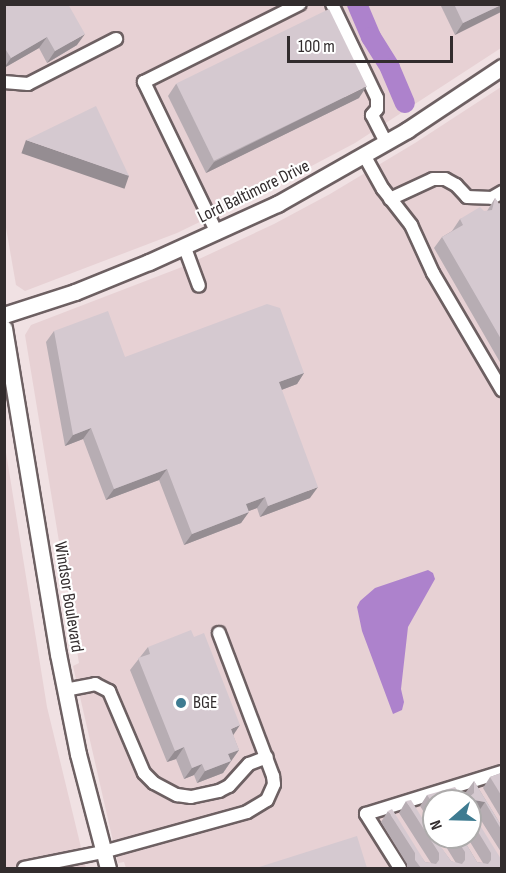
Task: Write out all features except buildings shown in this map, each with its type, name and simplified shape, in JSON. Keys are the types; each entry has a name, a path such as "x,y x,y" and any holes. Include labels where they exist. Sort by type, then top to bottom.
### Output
{"main road":[{"name":"Lord Baltimore Drive","path":"4,315 75,292 217,233 320,181 386,142 501,67"},
{"name":"Windsor Boulevard","path":"4,328 65,690 108,868"}],"lane":[{"path":"217,233 144,82 300,4"},
{"path":"332,4 377,98 377,109 372,115 386,142"},
{"path":"4,82 28,84 116,39"},
{"path":"364,155 390,199 411,225 433,273 501,390"},
{"path":"390,199 433,179 451,182 467,197 479,215"},
{"path":"467,197 492,198 501,192"},
{"path":"184,248 199,286"},
{"path":"24,868 103,852 247,812 267,800 274,784 267,757 219,633"},
{"path":"65,690 95,684 109,691 144,773 154,783 177,795 198,796 219,791 229,786 249,765 267,757"},
{"path":"451,788 472,787 501,774"},
{"path":"400,868 366,814 389,813 422,802"}],"shaded area":[{"path":"4,5 501,5 501,48 355,143 268,189 177,233 25,291 16,285 5,222"},
{"path":"501,87 501,868 126,868 124,862 118,863 73,666 79,663 25,335 31,325 182,267 274,224 330,194 415,143"},
{"path":"4,440 47,707 86,868 5,868"},
{"path":"428,570 433,573 435,579 408,627 401,689 404,702 402,710 393,714 362,631 357,607 360,601 375,588"}],"waterway":[{"path":"357,4 405,103"}],"place":[{"name":"BGE","path":"181,703"}]}
